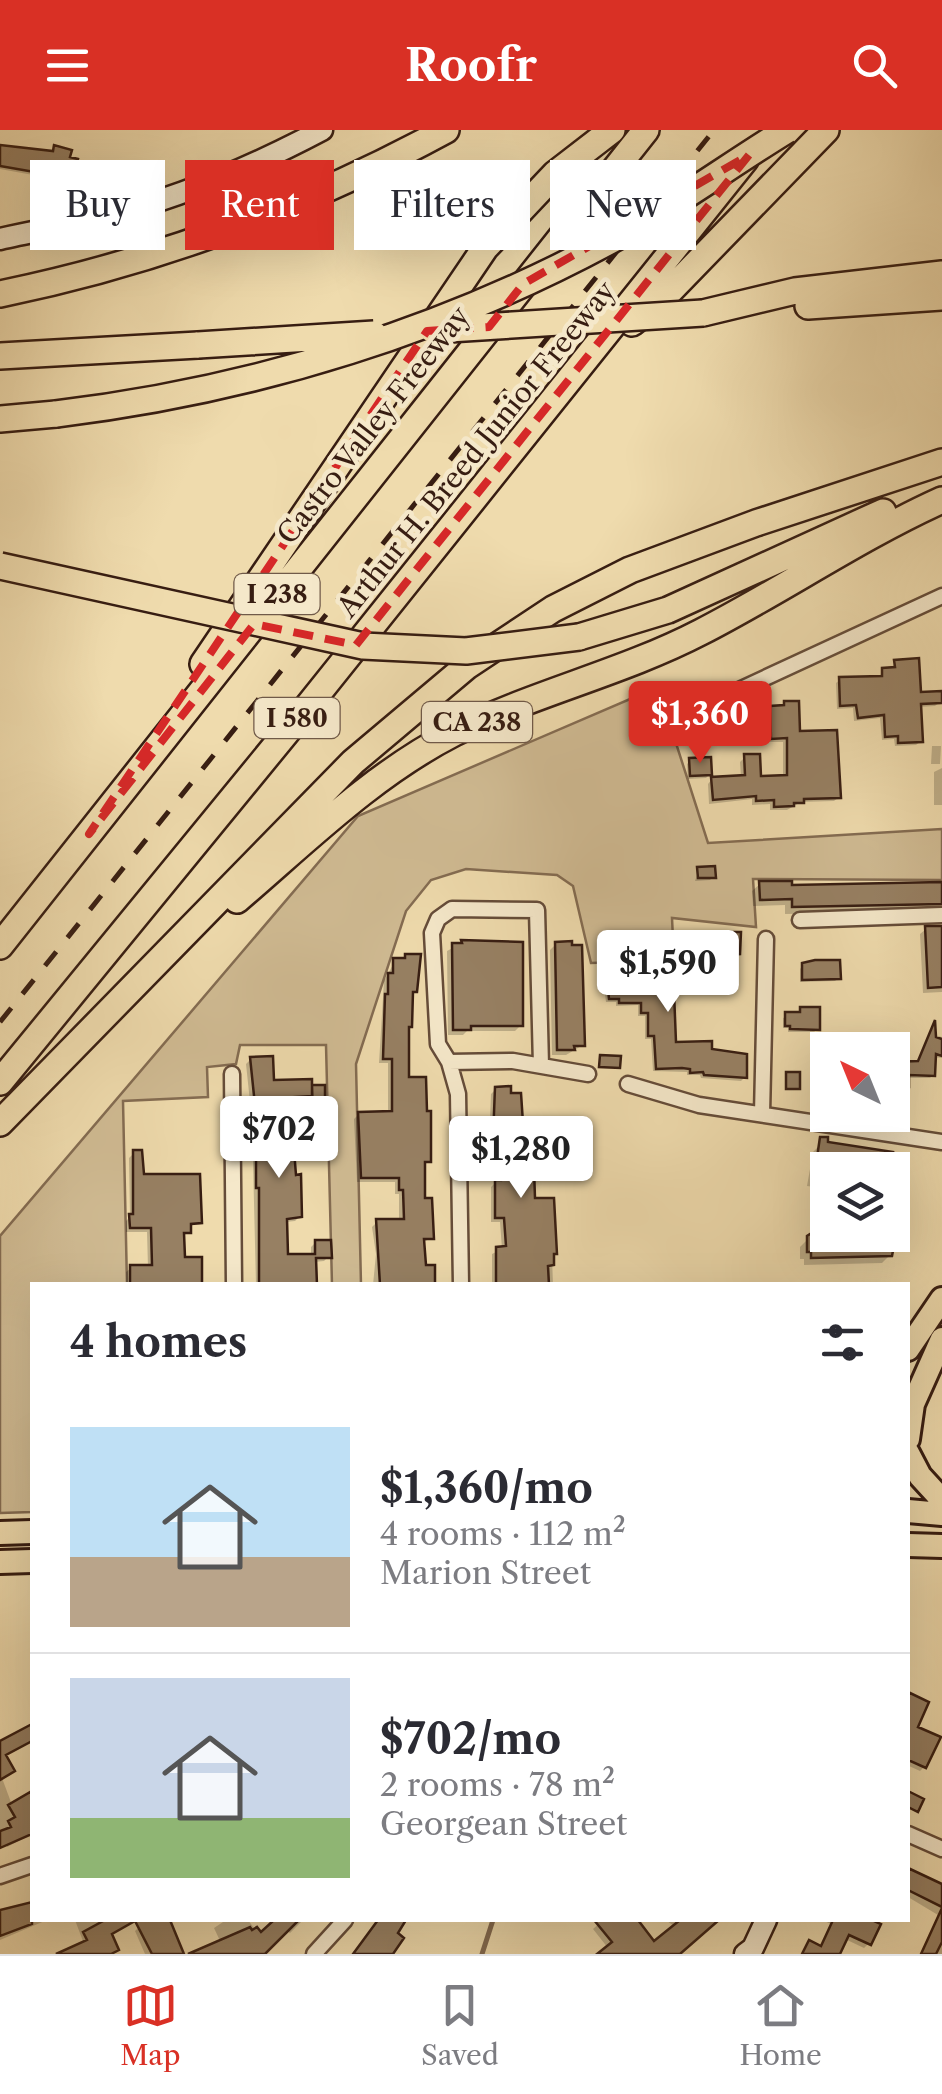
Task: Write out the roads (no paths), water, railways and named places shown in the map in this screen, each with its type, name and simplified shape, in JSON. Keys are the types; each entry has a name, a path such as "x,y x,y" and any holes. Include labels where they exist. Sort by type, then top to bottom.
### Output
{"highway":[{"path":"0,294 125,264 223,231 334,186 446,130"},
{"path":"89,834 474,262 542,185 612,130"},
{"name":"Castro Valley Freeway","path":"0,946 646,130"},
{"name":"Arthur H. Breed Junior Freeway","path":"0,1082 592,353 768,130"},
{"path":"0,419 180,395 247,380 345,353 442,318 612,240 786,130"},
{"path":"592,353 660,300 826,130"},
{"path":"703,313 795,291 942,274"},
{"path":"0,356 942,297"},
{"path":"77,1044 353,762 427,697 524,627 596,586 648,563 942,462"},
{"path":"715,589 744,563 942,475"},
{"path":"0,566 363,646 466,651 579,637 652,616 871,517 942,491"},
{"name":"CA 238","path":"0,1123 77,1044 354,799 422,751 497,713 701,632 942,500"}],"main road":[{"path":"0,238 103,217 163,199 268,157 322,130"},
{"path":"910,1346 942,1299"},
{"path":"910,1425 913,1404 942,1339"},
{"path":"910,1456 928,1488 942,1500"},
{"path":"910,1511 942,1514"},
{"path":"0,1533 30,1532"},
{"path":"910,1544 942,1546"},
{"path":"0,1562 30,1561"},
{"path":"745,1954 753,1948 765,1922"}],"street":[{"path":"688,704 726,696 942,596"},
{"path":"461,1282 458,1094 435,1026 432,932 438,919 452,908 537,910 541,1065"},
{"path":"800,920 942,915"},
{"path":"762,1114 766,939"},
{"path":"449,1062 541,1065 588,1074"},
{"path":"232,1074 234,1282"},
{"path":"628,1084 699,1105 942,1142"},
{"path":"910,1835 942,1850"},
{"path":"0,1876 30,1866"},
{"path":"314,1954 344,1922"}],"waterway":[{"path":"482,1954 492,1922"}],"railway":[{"path":"0,1022 714,130"}]}
